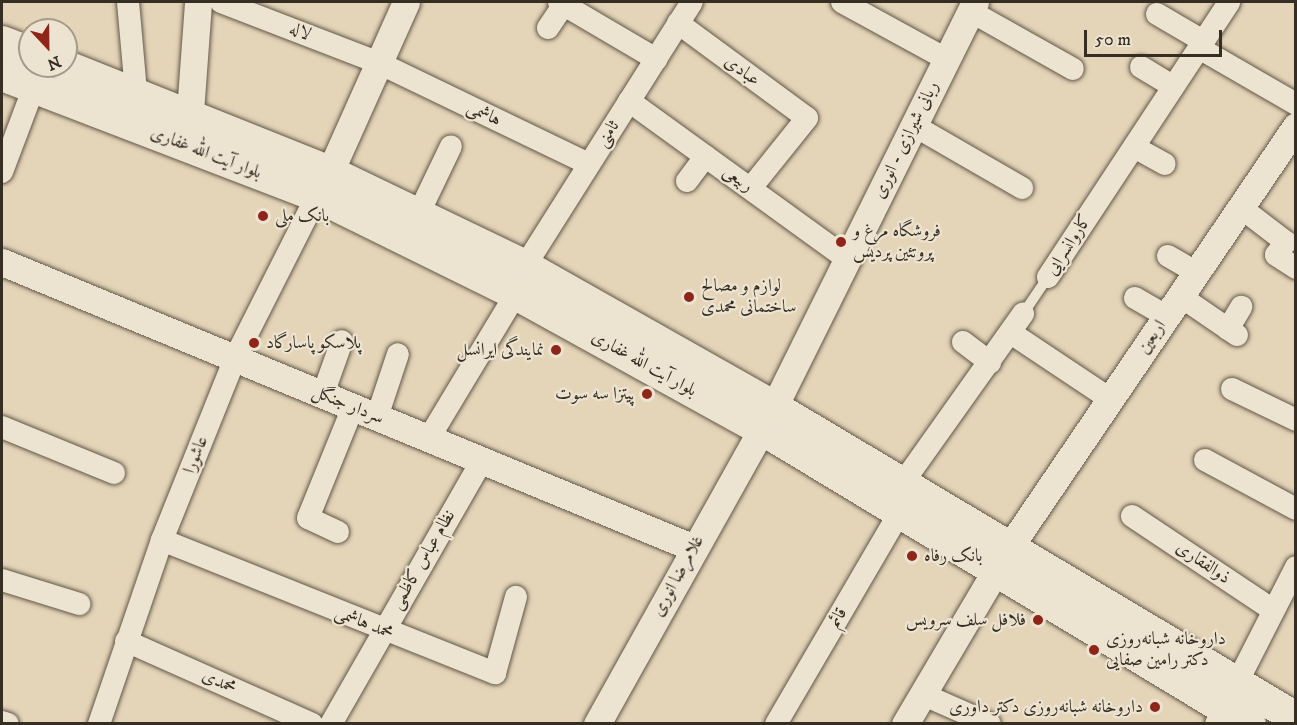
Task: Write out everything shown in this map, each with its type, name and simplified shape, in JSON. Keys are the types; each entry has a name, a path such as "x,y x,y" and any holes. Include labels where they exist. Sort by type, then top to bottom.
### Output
{"main road":[{"path":"2,42 18,48"},
{"name":"بلوار آیت الله غفاری","path":"78,71 190,112 323,184 520,280 767,418 901,498 1002,559 1232,709 1296,717"},
{"name":"بلوار آیت الله غفاری","path":"2,75 418,215 520,280"}],"street":[{"path":"128,2 136,92"},
{"path":"190,112 198,2"},
{"name":"لاله","path":"221,2 378,63"},
{"name":"عاشورا","path":"99,723 162,540 235,358 323,184 406,2"},
{"name":"ثامنی","path":"429,438 589,164 692,2"},
{"path":"842,2 946,59"},
{"name":"کاروانسرایی","path":"1048,277 1229,2"},
{"path":"548,28 562,3 593,10 656,58"},
{"path":"973,6 1073,69"},
{"name":"ربانی شیرازی - انوری","path":"767,418 973,6"},
{"path":"1157,14 1201,45 1296,104"},
{"name":"عبادی","path":"678,23 807,118 751,188"},
{"name":"هاشمی","path":"378,63 589,164"},
{"path":"1141,67 1173,87"},
{"path":"2,172 34,87"},
{"name":"ربیعی","path":"629,100 848,259"},
{"path":"913,125 1022,188"},
{"name":"اربعین","path":"905,723 1002,559 1296,126"},
{"path":"418,215 451,146"},
{"path":"1134,147 1165,164"},
{"path":"687,182 706,156"},
{"path":"1240,207 1286,242 1276,255 1296,268"},
{"path":"1168,256 1196,272"},
{"name":"سردار جنگل","path":"2,262 694,548"},
{"path":"1135,298 1173,306 1233,332 1241,307"},
{"path":"1017,324 1110,399"},
{"name":"کاروانسرایی","path":"901,498 1017,324"},
{"path":"323,394 342,341"},
{"path":"963,342 990,362"},
{"path":"338,532 308,518 398,354"},
{"path":"1232,389 1296,420"},
{"name":"غلامرضا انوری","path":"597,723 767,418"},
{"path":"2,427 114,473"},
{"name":"نظام عباس کاظمی","path":"331,723 482,460"},
{"path":"1205,460 1296,509"},
{"name":"قائم","path":"776,723 901,498"},
{"name":"ذوالفقاری","path":"1132,516 1273,610"},
{"name":"محمد هاشمی","path":"162,540 382,631 495,673 516,597"},
{"path":"1232,709 1273,610 1296,567"},
{"path":"2,580 79,604"},
{"name":"محمدی","path":"126,640 312,723"},
{"path":"922,694 989,723"},
{"path":"2,722 8,723"}],"lane":[{"name":"کاروانسرایی","path":"1017,324 1048,277"}],"place":[{"name":"بانک ملی","path":"263,216"},
{"name":"فروشگاه مرغ و پروتئین پردیس","path":"841,242"},
{"name":"لوازم و مصالح ساختمانی محمدی","path":"689,297"},
{"name":"پلاسکو پاسارگاد","path":"254,343"},
{"name":"نمایندگی ایرانسل","path":"556,350"},
{"name":"پیتزا سه سوت","path":"647,394"},
{"name":"بانک رفاه","path":"912,556"},
{"name":"فلافل سلف سرویس","path":"1038,620"},
{"name":"داروخانه شبانه‌روزی دکتر رامین صفایی","path":"1094,650"},
{"name":"داروخانه شبانه‌روزی دکتر داوری","path":"1155,707"}]}
